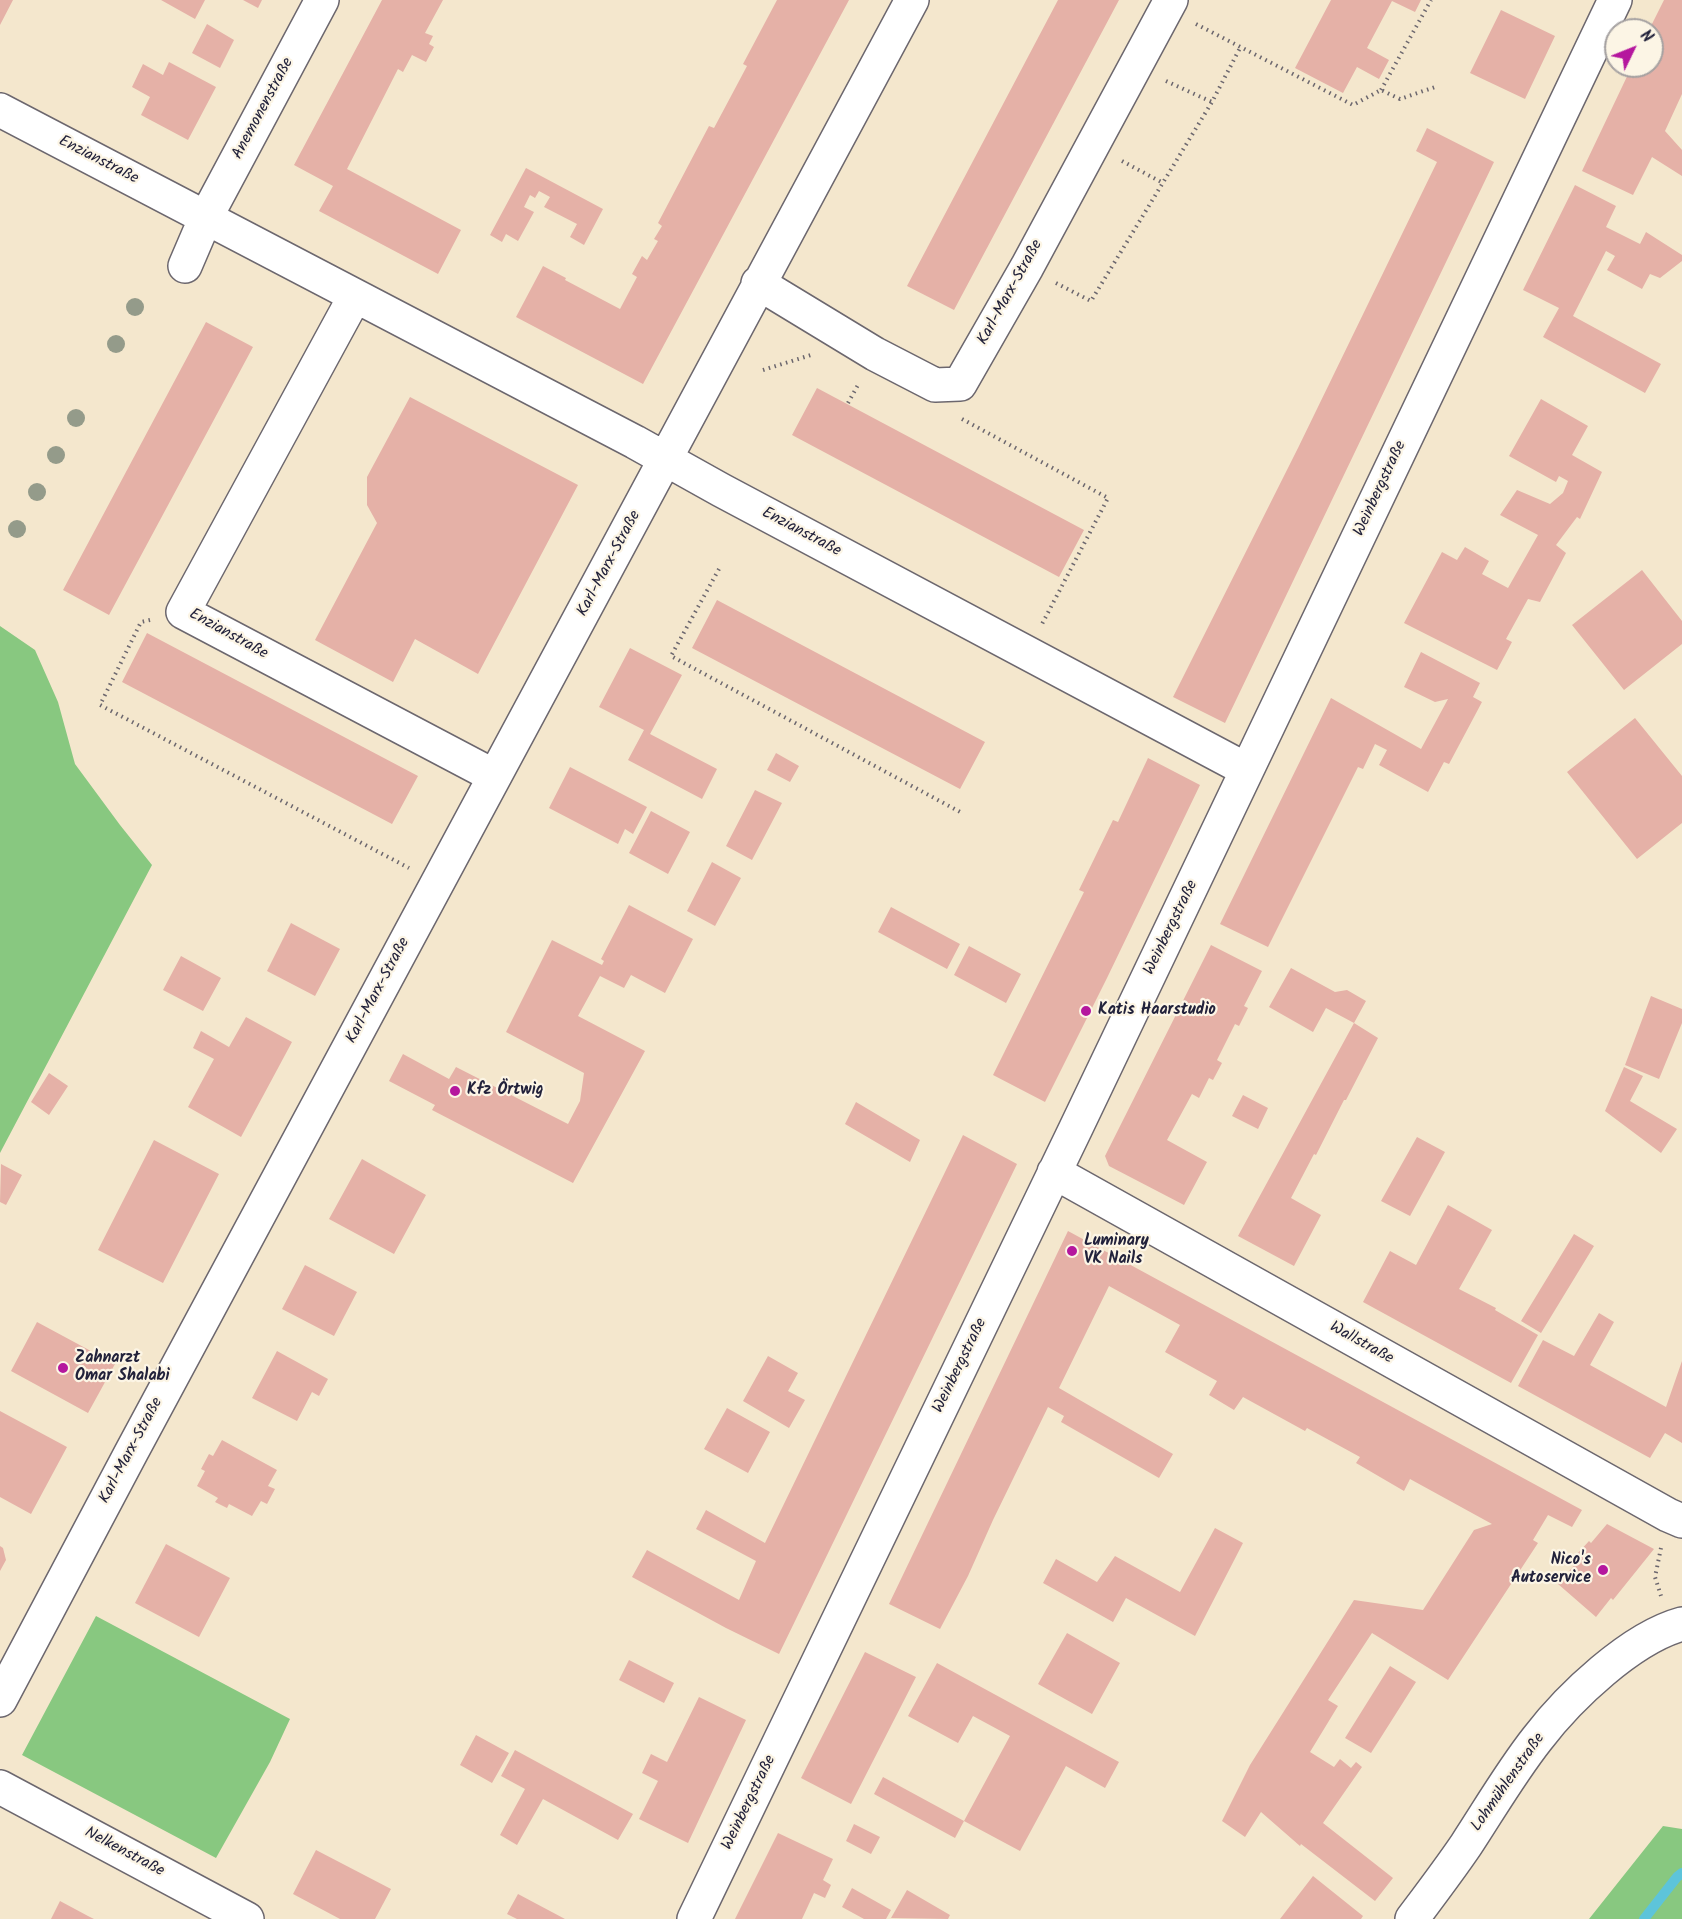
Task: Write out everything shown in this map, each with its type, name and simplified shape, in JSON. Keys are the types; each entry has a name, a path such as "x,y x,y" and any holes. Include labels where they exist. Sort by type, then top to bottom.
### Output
{"street":[{"name":"Anemonenstraße","path":"184,266 206,217 322,0"},
{"name":"Karl-Marx-Straße","path":"0,1700 666,459 758,283 912,0"},
{"name":"Weinbergstraße","path":"694,1919 1615,0"},
{"name":"Karl-Marx-Straße","path":"758,283 875,354 935,385 960,384 1169,5"},
{"name":"Enzianstraße","path":"0,110 666,459 1247,770"},
{"name":"Enzianstraße","path":"355,296 183,612 494,776"},
{"name":"Wallstraße","path":"1054,1172 1675,1518"},
{"name":"Lohmühlenstraße","path":"1412,1919 1456,1860 1537,1738 1585,1686 1631,1648 1673,1626 1682,1624"},
{"name":"Nelkenstraße","path":"0,1786 248,1919"}],"path":[{"path":"1169,5 1353,105 1381,90 1431,0"},
{"path":"1026,267 1091,301 1212,102 1241,46"},
{"path":"1135,67 1212,102"},
{"path":"1381,90 1400,99 1438,86"},
{"path":"1092,145 1163,183"},
{"path":"763,370 819,352"},
{"path":"961,419 1108,498 1040,629"},
{"path":"719,569 671,656 962,813"},
{"path":"183,612 141,622 100,705 412,870"},
{"path":"1662,1598 1655,1577 1675,1518"}],"green space":[{"path":"0,626 35,650 58,702 75,764 152,865 0,1153"},
{"path":"96,1616 290,1719 270,1762 216,1858 22,1755"},
{"path":"1663,1826 1682,1829 1682,1919 1589,1919"}],"building":[{"path":"0,0 13,0 0,25"},
{"path":"161,0 205,0 195,19"},
{"path":"243,0 262,0 258,8"},
{"path":"382,0 443,0 425,33 433,36 429,44 434,47 426,62 412,55 403,72 398,69 347,169 461,230 438,274 319,211 333,186 294,165"},
{"path":"777,0 849,0 643,384 516,317 543,266 620,309 637,277 632,274 642,256 647,260 658,241 654,239 662,226 658,223 709,126 714,128 747,66 743,64"},
{"path":"1058,0 1119,0 954,310 907,286"},
{"path":"1331,0 1421,0 1415,12 1392,1 1367,48 1389,60 1379,79 1357,67 1343,93 1295,68"},
{"path":"1664,0 1682,0 1682,94 1665,131 1682,150 1682,176 1652,157 1633,195 1582,171 1626,78 1664,78 1664,18 1655,18"},
{"path":"1501,10 1555,36 1525,99 1470,73"},
{"path":"207,24 234,40 220,68 192,53"},
{"path":"169,62 216,87 188,140 141,115 150,97 132,87 143,64 163,75"},
{"path":"1427,128 1494,162 1225,723 1173,697 1298,448 1437,162 1416,151"},
{"path":"526,168 603,209 584,245 570,237 577,224 544,207 550,197 539,191 535,198 530,195 524,207 534,212 518,241 506,234 502,242 490,235"},
{"path":"1575,185 1616,206 1606,227 1640,244 1646,232 1682,255 1682,261 1660,278 1650,274 1642,289 1607,270 1615,256 1606,251 1573,316 1661,364 1645,393 1543,337 1559,308 1523,290"},
{"path":"206,322 253,347 109,615 63,590"},
{"path":"817,388 1084,530 1059,577 792,435"},
{"path":"410,397 578,485 478,674 415,639 393,682 315,640 377,523 367,505 367,477"},
{"path":"1541,399 1588,426 1572,455 1602,472 1580,519 1577,517 1556,545 1566,553 1540,602 1528,599 1506,639 1512,642 1497,670 1404,623 1442,552 1457,560 1465,547 1489,561 1482,574 1508,588 1538,535 1500,515 1517,490 1550,504 1563,493 1568,481 1559,476 1556,482 1509,456"},
{"path":"1642,570 1682,621 1682,644 1624,690 1572,625"},
{"path":"717,600 985,742 960,789 692,648"},
{"path":"147,633 418,776 392,824 122,682"},
{"path":"630,648 682,675 650,734 717,769 702,799 628,760 644,730 599,707"},
{"path":"1421,652 1480,683 1473,697 1482,702 1449,764 1444,762 1428,792 1379,765 1387,750 1375,744 1363,769 1358,767 1268,947 1220,924 1331,698 1421,749 1448,699 1435,702 1404,687"},
{"path":"1635,718 1682,776 1682,823 1637,859 1567,772"},
{"path":"776,753 799,766 790,782 767,770"},
{"path":"1148,758 1200,785 1045,1102 993,1075 1084,892 1079,890 1113,820 1118,822"},
{"path":"570,767 647,807 633,834 625,829 618,844 549,808"},
{"path":"755,790 782,803 752,860 726,846"},
{"path":"651,811 690,832 668,874 629,853"},
{"path":"712,862 741,878 715,926 687,911"},
{"name":"Kfz Örtwig","path":"629,905 693,939 665,993 631,975 624,988 600,976 578,1016 645,1051 573,1183 432,1110 435,1105 389,1081 403,1054 449,1079 456,1067 568,1124 580,1101 584,1073 506,1032 552,940 602,965 604,961 601,959"},
{"path":"891,907 960,944 947,969 878,932"},
{"path":"291,923 340,949 315,996 267,971"},
{"path":"1211,945 1262,971 1244,1006 1248,1008 1239,1026 1235,1024 1217,1060 1222,1063 1213,1080 1209,1078 1199,1098 1192,1094 1167,1140 1207,1162 1184,1205 1109,1166 1105,1156"},
{"path":"969,946 1021,974 1006,1003 954,975"},
{"path":"181,956 221,978 203,1011 163,990"},
{"path":"1291,968 1335,992 1347,990 1366,1001 1354,1023 1326,1008 1313,1032 1269,1007"},
{"path":"1651,996 1682,1009 1682,1023 1659,1079 1625,1065"},
{"path":"246,1017 292,1042 241,1137 188,1107 214,1059 193,1048 201,1031 229,1047"},
{"path":"1354,1023 1378,1038 1291,1198 1321,1215 1294,1266 1238,1236"},
{"path":"1624,1067 1643,1076 1630,1101 1677,1129 1661,1153 1605,1111"},
{"path":"49,1073 68,1086 49,1115 31,1102"},
{"path":"1243,1095 1268,1108 1258,1129 1232,1116"},
{"path":"856,1102 920,1140 910,1162 845,1124"},
{"path":"963,1135 1017,1164 779,1654 632,1577 647,1550 739,1600 756,1561 696,1529 706,1510 765,1543"},
{"path":"1417,1137 1445,1152 1410,1216 1381,1201"},
{"path":"154,1140 219,1174 163,1283 98,1250"},
{"path":"362,1159 426,1195 394,1254 329,1219"},
{"path":"1,1164 22,1175 6,1205 0,1202"},
{"path":"1448,1205 1492,1230 1459,1289 1496,1308 1495,1310 1538,1335 1511,1383 1363,1302 1390,1251 1416,1265"},
{"path":"1068,1231 1582,1510 1572,1527 1548,1515 1533,1540 1538,1543 1448,1680 1372,1633 1328,1700 1338,1706 1310,1752 1334,1767 1340,1759 1351,1768 1356,1762 1362,1767 1323,1823 1393,1878 1375,1901 1301,1844 1300,1846 1261,1812 1245,1837 1222,1821 1250,1765 1354,1600 1423,1610 1474,1530 1492,1524 1410,1479 1404,1491 1356,1463 1360,1457 1307,1428 1305,1431 1243,1397 1234,1410 1209,1395 1217,1381 1165,1352 1180,1325 1109,1286 1059,1388 1173,1454 1159,1478 1061,1422 1064,1416 1048,1407 968,1576 940,1629 889,1604"},
{"path":"1574,1234 1594,1246 1541,1333 1521,1321"},
{"path":"305,1265 357,1292 334,1336 282,1309"},
{"path":"1599,1313 1614,1322 1590,1365 1666,1407 1682,1361 1682,1443 1665,1433 1650,1458 1518,1386 1543,1340 1574,1356"},
{"name":"Zahnarzt Omar Shalabi","path":"37,1322 115,1364 88,1413 11,1371"},
{"path":"277,1351 328,1379 319,1396 312,1392 297,1421 252,1398"},
{"path":"768,1356 798,1373 788,1391 805,1400 789,1428 743,1401"},
{"path":"727,1408 770,1432 748,1473 704,1449"},
{"path":"0,1411 67,1447 31,1514 0,1497"},
{"path":"222,1440 277,1470 268,1486 275,1489 267,1504 261,1501 252,1516 229,1504 227,1508 215,1502 218,1498 197,1486 205,1471 201,1469 209,1454 213,1456"},
{"name":"Nico's Autoservice","path":"1607,1524 1654,1549 1613,1600 1611,1598 1596,1617 1558,1584 1582,1556 1578,1553 1589,1541 1591,1543"},
{"path":"1215,1528 1243,1543 1195,1636 1126,1598 1113,1622 1043,1583 1056,1559 1097,1582 1115,1556 1180,1592"},
{"path":"166,1544 230,1578 199,1637 135,1603"},
{"path":"0,1546 3,1548 6,1560 0,1571"},
{"path":"1067,1633 1120,1663 1092,1714 1038,1684"},
{"path":"865,1652 916,1677 851,1804 801,1778"},
{"path":"629,1660 674,1683 664,1703 619,1680"},
{"path":"937,1663 1119,1762 1105,1788 1066,1766 1020,1851 964,1821 1010,1736 973,1716 958,1743 908,1716"},
{"path":"1390,1666 1416,1682 1371,1753 1345,1738"},
{"path":"699,1697 746,1720 688,1843 639,1819 658,1781 642,1773 651,1754 667,1762"},
{"path":"476,1735 509,1753 492,1783 460,1765"},
{"path":"515,1750 633,1814 618,1840 543,1799 517,1845 500,1835 525,1789 501,1776"},
{"path":"883,1777 964,1821 955,1838 874,1794"},
{"path":"854,1824 880,1837 871,1854 846,1841"},
{"path":"778,1833 833,1859 823,1880 831,1885 825,1898 814,1893 802,1919 735,1919"},
{"path":"316,1850 391,1889 375,1919 340,1919 293,1894"},
{"path":"1313,1876 1363,1916 1361,1919 1280,1919"},
{"path":"852,1888 891,1910 886,1919 864,1919 842,1907"},
{"path":"907,1890 950,1915 948,1919 891,1918"},
{"path":"518,1894 565,1919 517,1919 507,1914"},
{"path":"60,1901 88,1916 94,1919 51,1919"}],"waterway":[{"path":"1644,1919 1682,1873"}],"place":[{"name":"Katis Haarstudio","path":"1086,1011"},
{"name":"Kfz Örtwig","path":"455,1091"},
{"name":"Luminary VK Nails","path":"1072,1251"},
{"name":"Zahnarzt Omar Shalabi","path":"63,1368"},
{"name":"Nico's Autoservice","path":"1603,1570"}]}
